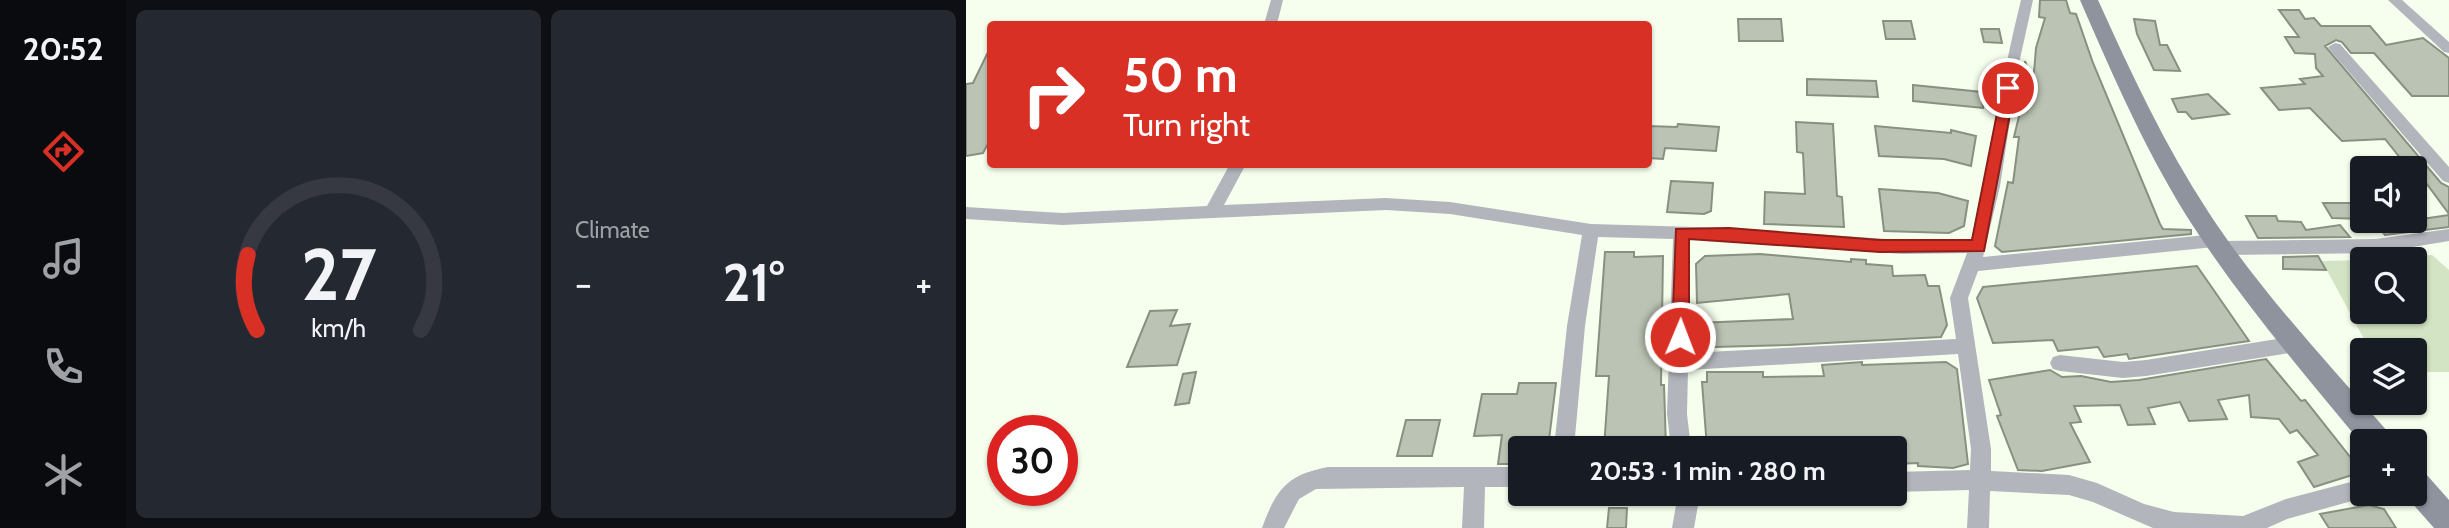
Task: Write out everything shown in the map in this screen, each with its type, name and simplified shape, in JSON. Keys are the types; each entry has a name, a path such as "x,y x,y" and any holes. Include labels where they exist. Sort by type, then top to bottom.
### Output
{"main road":[{"path":"2089,0 2172,172 2219,244 2296,344 2368,429"},
{"path":"2427,497 2449,522"}],"street":[{"path":"1272,21 1277,0"},
{"path":"1978,528 1978,419 1964,346 1959,298 1978,246 2027,0"},
{"path":"2394,0 2449,49"},
{"path":"2335,47 2449,177"},
{"path":"1212,212 1236,168"},
{"path":"966,213 1062,219 1386,204 1450,208 1591,230 1729,234 1891,247 1978,246"},
{"path":"1565,436 1576,326 1591,230"},
{"path":"1679,436 1676,414 1680,362 1682,233"},
{"path":"1971,265 2219,244 2376,246 2449,235"},
{"path":"2060,363 2123,370 2146,369 2296,344"},
{"path":"1680,362 1964,346"},
{"path":"1273,528 1287,498 1307,480 1328,477 1508,477"},
{"path":"1473,528 1475,477"},
{"path":"1907,482 1980,480 2069,485 2097,493 2141,514 2174,523 2242,528 2286,509 2350,492"},
{"path":"1683,528 1687,506"}],"green space":[{"path":"2427,255 2432,255 2449,270 2449,372 2427,372 2427,338 2364,338 2356,324 2427,324"},
{"path":"2350,260 2350,313 2322,261"}],"building":[{"path":"2040,0 2066,0 2070,13 2076,14 2093,63 2160,224 2163,229 2191,230 2191,234 2002,252 1995,246 2008,182 2013,183 2019,137 2014,137 2021,108 2025,61 2033,84 2036,48 2045,18 2039,17"},
{"path":"2279,10 2299,10 2305,19 2314,18 2321,26 2370,26 2386,45 2423,38 2449,58 2449,96 2412,96 2374,53 2351,53 2342,42 2336,40 2325,46 2418,156 2399,156 2385,139 2342,141 2310,108 2279,110 2261,88 2305,84 2300,79 2323,76 2316,68 2315,54 2295,53 2285,37 2299,37"},
{"path":"1738,19 1781,19 1783,41 1739,41"},
{"path":"2134,19 2155,21 2160,45 2167,45 2180,71 2154,70 2137,34"},
{"path":"1883,21 1911,21 1915,39 1886,39"},
{"path":"1981,29 1999,29 2002,43 1984,42"},
{"path":"987,54 987,146 983,153 966,156 966,84 973,83"},
{"path":"1807,79 1876,81 1878,97 1807,95"},
{"path":"1913,85 1982,92 1983,108 1913,101"},
{"path":"2208,94 2229,114 2192,119 2186,112 2178,112 2172,99"},
{"path":"1796,122 1833,124 1837,196 1842,197 1844,227 1764,224 1765,192 1805,194 1803,153 1797,152"},
{"path":"1678,124 1719,127 1716,151 1665,148 1663,159 1652,158 1652,126 1677,127"},
{"path":"1875,126 1951,133 1951,130 1976,136 1971,166 1944,159 1879,156"},
{"path":"2427,166 2441,183 2449,187 2449,214 2427,184"},
{"path":"1671,181 1713,183 1711,211 1704,214 1667,212"},
{"path":"1879,189 1938,193 1968,201 1964,226 1949,233 1884,231"},
{"path":"2323,203 2350,203 2350,219 2332,218"},
{"path":"2449,215 2449,227 2427,230 2427,218"},
{"path":"2246,216 2276,216 2278,221 2301,222 2306,230 2340,225 2350,237 2258,238"},
{"path":"1605,252 1634,252 1634,257 1663,256 1661,385 1664,385 1666,436 1605,436 1609,376 1596,376"},
{"path":"1760,254 1851,262 1851,259 1866,260 1866,264 1892,266 1893,276 1925,275 1928,286 1939,286 1947,325 1941,337 1788,345 1713,347 1704,344 1699,338 1697,323 1793,319 1789,294 1697,303 1696,264 1705,256"},
{"path":"2318,256 2326,270 2283,269 2283,257"},
{"path":"2197,266 2249,341 2129,359 2127,354 2104,357 2098,347 2058,351 2053,340 1993,343 1977,298 1983,287"},
{"path":"1177,310 1170,326 1190,324 1177,365 1127,367 1150,311"},
{"path":"2266,359 2301,401 2305,400 2350,457 2350,476 2314,487 2298,462 2318,455 2297,430 2290,433 2279,419 2251,417 2249,395 2218,400 2227,419 2189,421 2180,402 2148,408 2155,424 2128,425 2120,405 2074,406 2081,422 2070,423 2090,462 2042,471 2018,470 1997,416 2001,415 1989,380 2050,370 2062,377 2081,376 2111,382 2139,380"},
{"path":"1946,362 1957,369 1968,464 1953,468 1907,463 1907,436 1706,436 1702,382 1707,382 1707,372 1763,372 1763,377 1824,376 1822,365"},
{"path":"1196,372 1189,403 1175,405 1183,374"},
{"path":"1519,383 1556,383 1549,436 1508,436 1508,464 1498,464 1502,435 1474,436 1482,394 1517,394"},
{"path":"1406,420 1440,420 1432,456 1397,456"},
{"path":"2373,506 2384,509 2396,528 2329,528 2320,514"},
{"path":"1609,508 1627,508 1626,528 1607,528"}],"route":[{"path":"1680,337 1682,233 1902,247 1978,246 1992,186 2008,88"}]}
